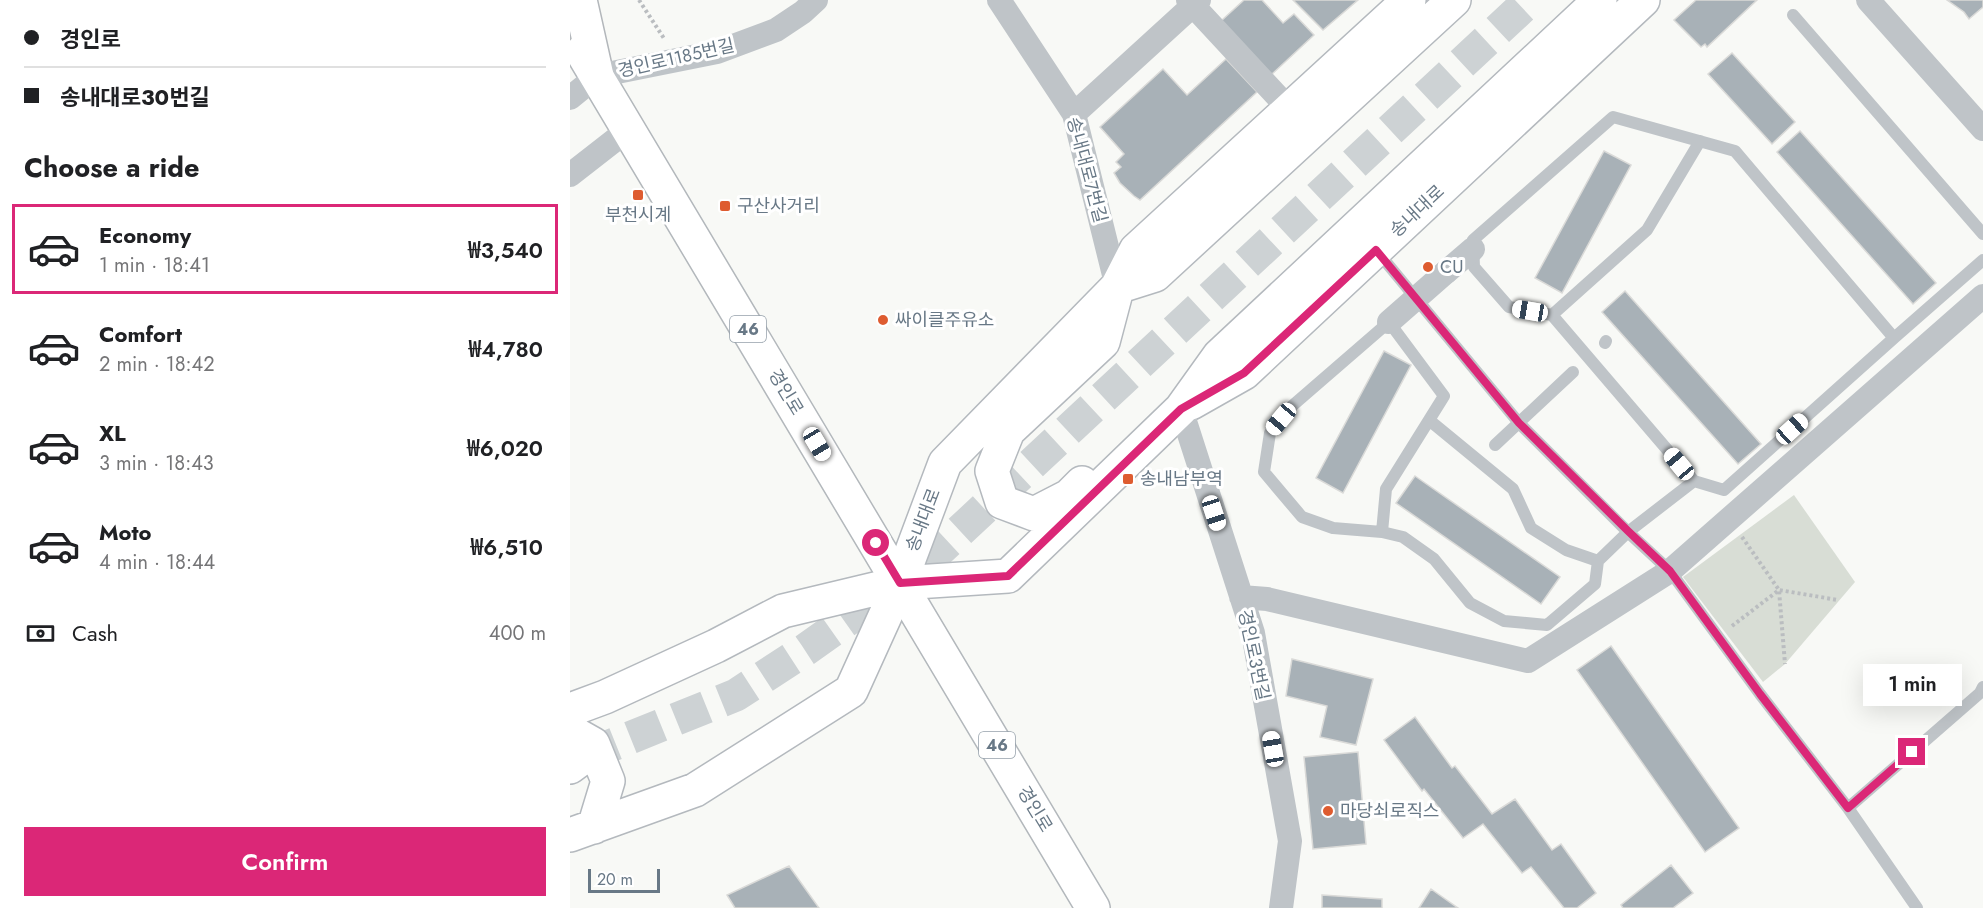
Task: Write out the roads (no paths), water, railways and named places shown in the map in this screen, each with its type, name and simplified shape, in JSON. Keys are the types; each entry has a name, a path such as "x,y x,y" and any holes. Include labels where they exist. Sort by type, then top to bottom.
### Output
{"main road":[{"path":"579,0 597,76"},
{"name":"송내대로","path":"1409,0 1136,250 1117,287 945,463 900,583 1008,576 1181,409 1219,356 1600,0"},
{"name":"송내대로","path":"1117,287 1155,275 1454,0"},
{"name":"송내대로","path":"1181,409 1244,373 1643,0"},
{"name":"경인로","path":"570,30 1094,908"},
{"path":"1117,287 1103,342 1008,431 992,471 1002,502 1034,514 1069,496 1151,416 1181,409"},
{"path":"570,710 605,697 716,646 783,611 900,583"},
{"path":"582,831 695,790 851,690 900,583"},
{"path":"570,731 593,744 608,782 582,831"},
{"path":"570,761 585,756 570,767"}],"street":[{"name":"경인로1185번길","path":"597,76 717,52 776,30 816,0"},
{"name":"송내대로7번길","path":"999,0 1074,114 1117,287"},
{"path":"1869,0 1983,129"},
{"path":"1074,114 1193,2 1290,110"},
{"path":"570,98 597,76"},
{"path":"570,175 629,129"},
{"path":"1389,322 1473,249"},
{"path":"1241,597 1267,599 1528,661 1670,571 1983,296"},
{"name":"경인로3번길","path":"1181,409 1253,633 1290,841 1281,908"}],"lane":[{"path":"1793,15 1983,234"},
{"path":"1894,338 1735,151 1613,117 1473,240 1474,267 1509,307 1552,315 1694,481 1724,490 1983,260"},
{"path":"1552,315 1647,230 1700,141"},
{"path":"1376,250 1519,423 1670,571 1760,694 1848,808 1917,908"},
{"path":"1382,532 1386,489 1444,396 1389,322 1292,406 1270,433 1264,472 1302,517 1333,528 1382,532 1403,537 1434,559 1470,603 1504,621 1547,625 1595,584 1598,561 1628,531 1694,481"},
{"path":"1496,445 1573,372"},
{"path":"1429,420 1513,489 1531,528 1566,550 1598,561"},
{"path":"1848,808 1980,693 1983,687"}],"tunnel":[{"path":"585,756 736,695 805,650 918,570 1530,0"}],"place":[{"name":"부천시계","path":"638,195"},
{"name":"구산사거리","path":"725,206"},
{"name":"CU","path":"1428,267"},
{"name":"싸이클주유소","path":"883,320"},
{"name":"송내남부역","path":"1128,479"},
{"name":"마당쇠로직스","path":"1328,811"}]}
